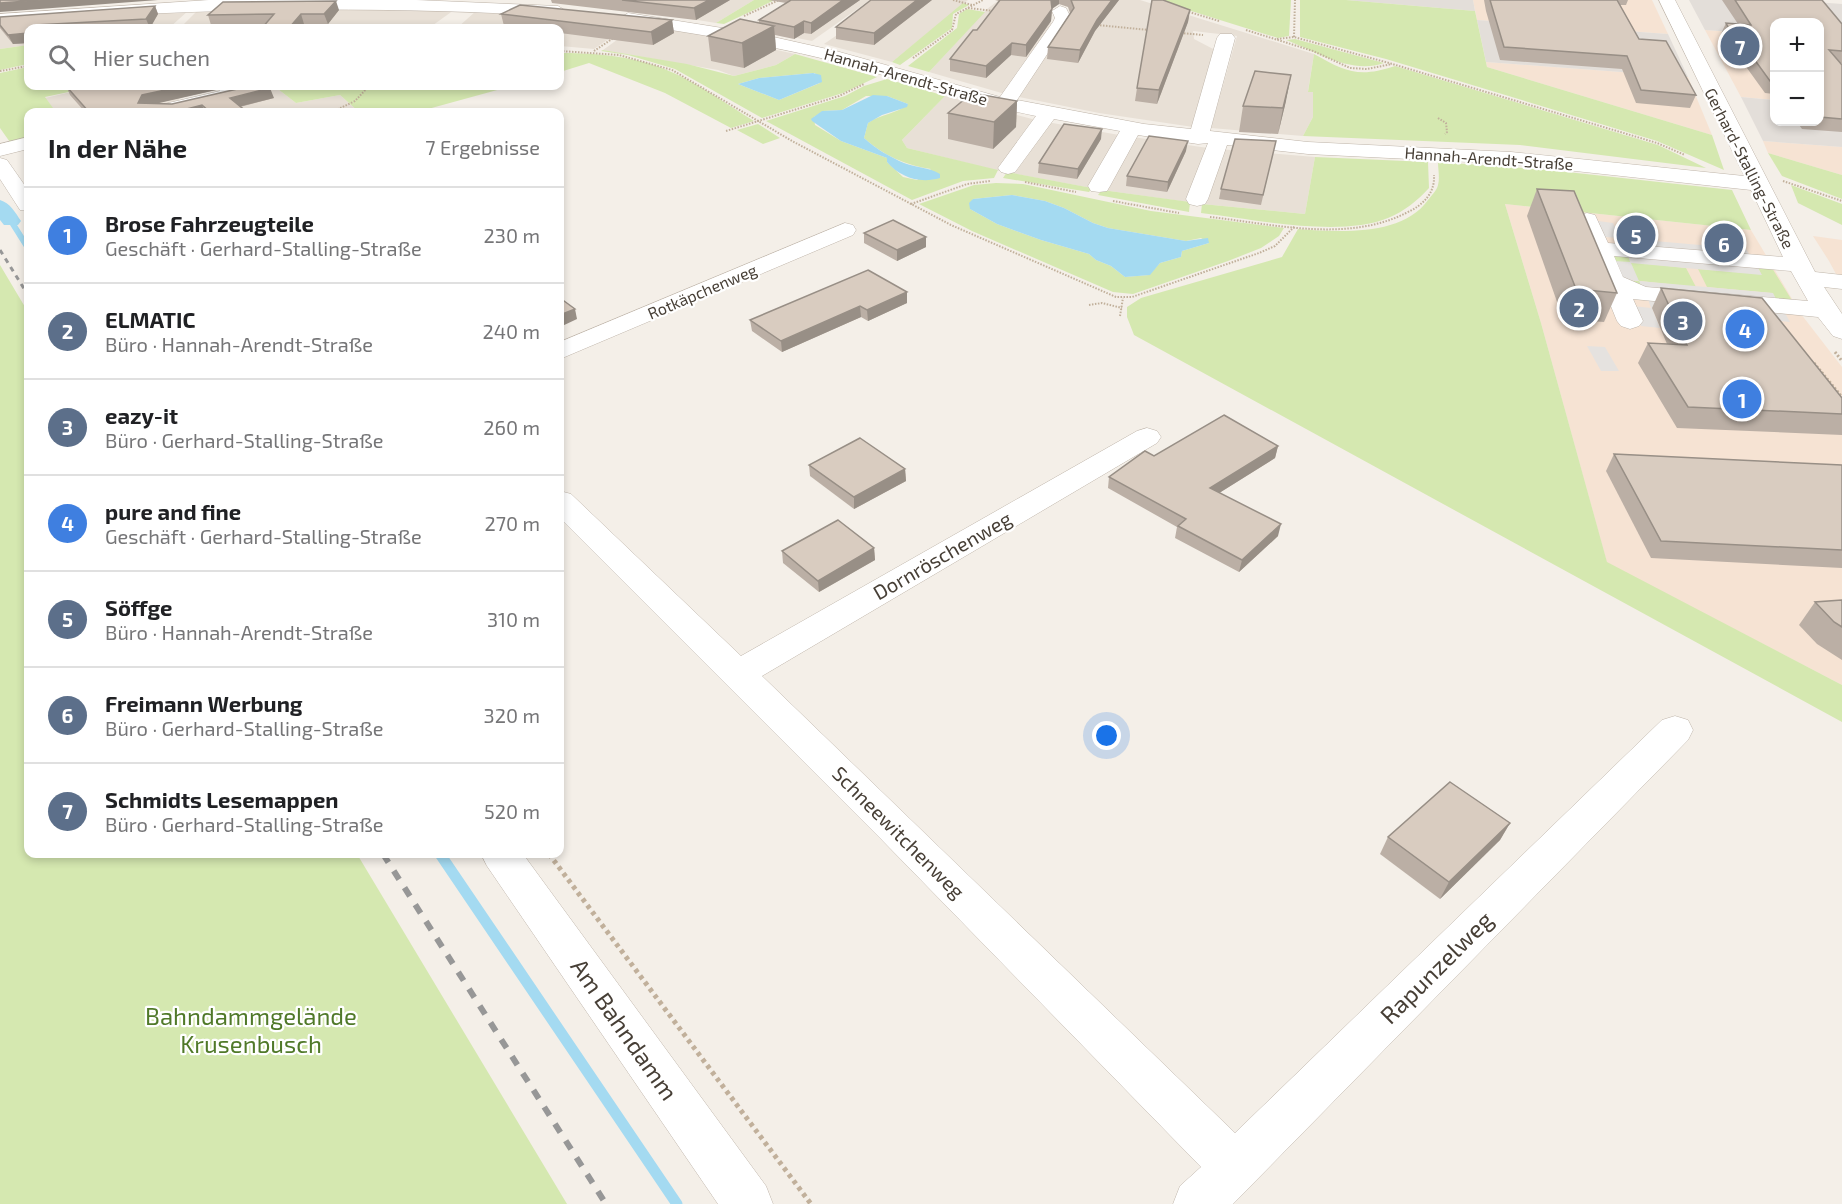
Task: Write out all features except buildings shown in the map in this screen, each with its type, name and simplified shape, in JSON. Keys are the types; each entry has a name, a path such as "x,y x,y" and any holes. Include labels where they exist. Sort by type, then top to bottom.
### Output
{"street":[{"path":"22,16 37,0"},
{"name":"Gerhard-Stalling-Straße","path":"1667,0 1768,182 1803,271 1826,310 1842,331"},
{"path":"0,19 200,2 368,1 581,13"},
{"path":"630,18 654,4"},
{"name":"Hannah-Arendt-Straße","path":"610,15 713,30 807,49 1005,104 1132,128 1209,139 1308,148 1438,145 1541,160 1768,182"},
{"name":"Hannah-Arendt-Straße","path":"1005,104 1060,16"},
{"path":"1197,199 1229,29"},
{"name":"Hannah-Arendt-Straße","path":"807,49 823,38"},
{"path":"195,102 190,97 199,90"},
{"path":"170,108 234,93 231,90"},
{"path":"1008,168 1048,113"},
{"path":"1099,186 1132,128"},
{"path":"0,150 24,144"},
{"path":"0,164 24,199"},
{"path":"1587,220 1630,321"},
{"name":"Rotkäpchenweg","path":"564,349 845,231"},
{"path":"1602,255 1605,251 1616,249 1803,271 1842,282"},
{"path":"1614,282 1642,294 1826,310"},
{"name":"Dornröschenweg","path":"737,674 1147,437"},
{"name":"Schneewitchenweg","path":"564,505 896,827 1235,1167"},
{"name":"Rapunzelweg","path":"1198,1204 1675,730"},
{"name":"Am Bahndamm","path":"504,858 748,1204"}],"path":[{"path":"743,17 779,0"},
{"path":"953,0 973,5"},
{"path":"1294,37 1295,0"},
{"path":"968,8 1003,12"},
{"path":"1181,9 1229,29 1277,39 1316,52 1346,68 1371,70 1392,64"},
{"path":"1060,16 1155,31"},
{"path":"1179,33 1229,29"},
{"path":"1277,39 1294,37 1392,64 1657,143 1691,158"},
{"path":"564,51 619,54 664,67 708,89 792,141 951,225 1091,285 1108,295 1123,298 1275,246 1295,226 1335,229 1373,225 1404,216 1423,203 1433,189 1438,145 1447,132 1446,123 1438,118"},
{"path":"0,71 24,67"},
{"path":"340,108 355,101 365,90"},
{"path":"726,131 759,121"},
{"path":"1768,182 1802,185 1842,201"},
{"path":"1102,303 1108,295"},
{"path":"1120,316 1123,298"},
{"path":"1089,305 1102,303 1122,309"},
{"path":"1813,362 1842,397"},
{"path":"552,858 811,1204"}],"shaded area":[{"path":"671,0 754,0 716,23 648,12"},
{"path":"790,0 870,0 812,41 747,28"},
{"path":"888,0 968,0 892,62 824,44"},
{"path":"999,0 1140,0 1314,54 1308,91 1313,92 1313,117 1303,136 1211,128 1237,36 1193,31 1194,39 1217,51 1193,127 1099,113 1019,97 1078,6 1040,2 1031,11 1052,23 1005,94 929,72 987,9"},
{"path":"1346,0 1473,0 1475,11"},
{"path":"1473,0 1652,0 1668,34 1477,20"},
{"path":"1689,0 1789,0 1842,4 1842,40 1824,25 1824,18 1770,18 1770,35 1705,30"},
{"path":"189,10 173,24 24,24 24,46 0,49 0,24"},
{"path":"198,10 454,10 435,24 184,24"},
{"path":"476,11 632,23 594,49 564,46 564,24 461,24"},
{"path":"1477,20 1668,34 1688,77 1486,62"},
{"path":"639,24 708,35 795,54 776,65 734,76 718,70 603,50"},
{"path":"1705,30 1770,35 1770,100 1741,97"},
{"path":"1486,62 1688,77 1712,135 1487,67"},
{"path":"80,90 191,90 172,105 159,108 53,108 45,98"},
{"path":"241,90 279,90 296,103 340,95 355,108 184,108 245,93"},
{"path":"945,96 1036,120 1119,135 1208,148 1315,157 1305,214 1202,204 1102,190 995,170 907,148 902,140"},
{"path":"1741,97 1770,100 1770,126 1824,126 1824,119 1842,105 1842,147 1763,141"},
{"path":"1763,141 1842,147 1842,175 1768,153"},
{"path":"1505,204 1751,230 1801,314 1842,367 1842,685 1607,563 1541,323"},
{"path":"1598,221 1613,223 1620,238 1604,237"},
{"path":"1813,236 1842,240 1842,285 1829,261"},
{"path":"1620,238 1746,249 1751,257 1623,246"},
{"path":"1628,255 1757,266 1762,275 1631,263 1639,281 1622,280 1614,261 1630,262"},
{"path":"1639,281 1773,293 1777,301 1643,289"},
{"path":"1648,299 1785,313 1790,322 1652,308 1660,328 1641,326 1633,306 1651,308"},
{"path":"1587,346 1605,347 1619,371 1601,371"}],"green space":[{"path":"754,0 775,0 724,24 716,23"},
{"path":"1156,0 1291,0 1289,36 1278,38"},
{"path":"1300,0 1346,0 1475,11 1487,67 1712,135 1724,170 1657,141 1386,59 1300,37"},
{"path":"963,3 969,5 953,14 952,28 900,65 892,62"},
{"path":"967,9 985,12 929,72 908,66 957,28 959,14"},
{"path":"1295,39 1384,63 1372,66 1346,64 1286,40"},
{"path":"24,46 24,65 0,70 0,49"},
{"path":"603,50 687,64 734,76 776,65 795,54 877,77 843,93 762,118 675,69 628,55 601,51","holes":["815,73 820,83 779,100 738,84 759,78"]},
{"path":"564,53 614,56 661,68 702,88 754,121 731,128 665,93 589,63 564,71"},
{"path":"1314,54 1353,71 1372,72 1395,66 1658,145 1706,168 1520,145 1303,136 1313,117 1313,92 1308,92"},
{"path":"24,68 24,90 78,90 45,97 53,108 24,108 24,142 12,145 0,128 0,73"},
{"path":"887,79 945,96 902,140 907,148 998,170 994,178 963,181 912,200 766,121 845,96 864,86","holes":["866,96 887,96 908,104 868,123 864,138 895,159 931,169 917,180 903,177 887,162 887,158 841,141 815,125 814,117 823,111 842,110"]},
{"path":"279,90 497,90 432,108 355,108 340,95 296,103"},
{"path":"758,124 780,138 763,144 737,130"},
{"path":"1768,153 1842,175 1842,199 1782,176"},
{"path":"1315,157 1428,162 1429,188 1410,205 1394,215 1368,224 1321,227 1201,213 1202,204 1305,214"},
{"path":"1438,162 1549,170 1732,190 1751,230 1505,204 1541,323 1607,562 1842,685 1842,722 1134,335 1127,317 1127,307 1141,298 1282,257 1298,229 1350,231 1386,226 1402,221 1417,212 1436,189 1439,179"},
{"path":"1007,172 1092,188 1089,192 1003,178"},
{"path":"1023,184 1151,211 1284,228 1279,236 1261,248 1228,261 1133,294 1113,292 972,231 919,204 974,185","holes":["1012,195 1045,201 1108,228 1186,241 1201,238 1209,243 1182,251 1181,257 1160,263 1149,275 1125,277 1089,254 997,224 970,209 973,199"]},
{"path":"1791,185 1842,204 1842,225 1798,203"},
{"path":"1102,190 1190,202 1189,212 1098,195"},
{"path":"1611,253 1628,255 1631,262 1686,268 1696,287 1640,281 1643,289 1622,280 1639,281 1614,261"},
{"name":"Bahndammgelände Krusenbusch","path":"0,265 24,305 24,858 359,858 567,1204 0,1204"},
{"path":"1757,266 1772,268 1793,302 1777,301 1772,293 1707,287 1698,269 1761,274"}],"water":[{"path":"813,73 821,75 822,82 779,100 738,84 759,78"},
{"path":"873,95 887,96 908,104 907,107 882,115 868,123 864,138 894,158 909,165 936,172 940,174 940,178 917,180 910,178 892,167 887,162 887,158 841,141 811,119 822,111 842,110"},
{"path":"1012,195 1045,201 1108,228 1186,241 1208,238 1209,243 1182,251 1181,257 1160,263 1150,275 1125,277 1089,254 997,224 970,209 969,203 973,199"}],"waterway":[{"path":"0,206 11,221"},
{"path":"11,221 24,242"},
{"path":"443,858 677,1204"}],"railway":[{"path":"0,250 24,289"},
{"path":"386,858 606,1204"}],"place":[{"name":"Schmidts Lesemappen","path":"1740,46"},
{"name":"Söffge","path":"1636,235"},
{"name":"Freimann Werbung","path":"1724,243"},
{"name":"ELMATIC","path":"1579,308"},
{"name":"eazy-it","path":"1683,321"},
{"name":"pure and fine","path":"1745,329"},
{"name":"Brose Fahrzeugteile","path":"1742,399"}]}
